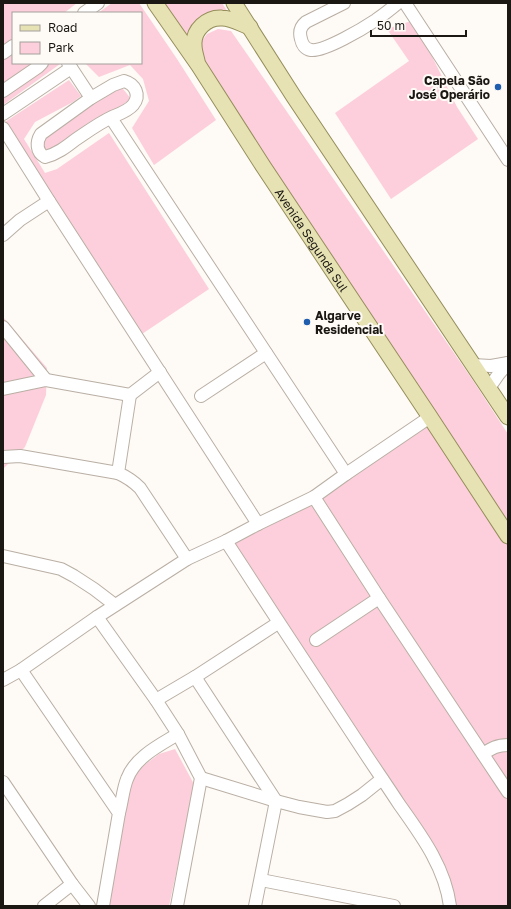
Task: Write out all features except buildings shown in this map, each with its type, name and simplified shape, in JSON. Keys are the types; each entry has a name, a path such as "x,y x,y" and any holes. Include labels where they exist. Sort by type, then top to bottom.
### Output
{"main road":[{"name":"Avenida Segunda Sul","path":"155,3 199,66 263,166 508,536"},
{"path":"234,3 294,97 508,417"},
{"path":"199,66 194,45 195,38 197,32 207,22 227,18 250,27"}],"street":[{"path":"85,12 98,3"},
{"path":"344,3 306,22 302,26 300,34 302,44 305,47 311,50 316,50 329,46 376,20 398,3"},
{"path":"405,3 504,149 508,160"},
{"path":"3,53 12,47"},
{"path":"3,91 41,64"},
{"path":"3,114 70,66 91,98"},
{"path":"124,81 133,85 137,95 136,101 132,107 126,111 111,118 59,151 45,157 42,155 38,149 37,143 41,134 91,98 119,82 124,81"},
{"path":"111,118 346,474"},
{"path":"3,128 258,524"},
{"path":"3,235 20,220 49,201"},
{"path":"3,327 46,380"},
{"path":"201,396 266,353"},
{"path":"473,365 491,366 508,363"},
{"path":"489,388 508,363"},
{"path":"118,473 130,395 160,372"},
{"path":"3,388 46,380 130,395"},
{"path":"3,680 187,559 314,497 430,417"},
{"path":"3,456 20,456 118,473 128,477 140,488 187,559"},
{"path":"314,497 508,792"},
{"path":"226,541 278,623 438,863 450,906"},
{"path":"3,556 61,569 94,588 115,605"},
{"path":"316,640 379,598"},
{"path":"98,617 178,734 201,778 177,906"},
{"path":"156,700 195,677 278,623"},
{"path":"20,670 119,813"},
{"path":"195,677 276,801 255,906"},
{"path":"103,906 119,813 127,779 132,769 140,760 178,734"},
{"path":"483,754 493,747 508,745"},
{"path":"201,778 276,801 319,811 335,811 362,795 382,779"},
{"path":"3,782 72,884 89,906"},
{"path":"261,880 394,906"},
{"path":"44,906 72,884"}],"green space":[{"path":"3,3 77,3 65,12 12,12 12,64 60,64 3,105"},
{"path":"112,3 139,3 216,120 154,165 132,128 149,101 143,79 130,65 99,77 86,64 142,64 142,12 99,12"},
{"path":"163,3 222,3 229,14 190,43"},
{"path":"414,20 457,107 478,139 391,199 335,113 409,61 387,29"},
{"path":"218,29 231,31 472,379 508,434 508,525 200,61 199,45 207,34"},
{"path":"69,80 81,96 73,102 35,122 24,139 45,173 57,169 109,133 209,289 142,334 5,122"},
{"path":"120,85 131,99 49,154 35,135"},
{"path":"3,317 47,368 46,395 25,447 3,469"},
{"path":"430,417 508,536 508,906 450,906 444,879 226,541 314,497"},
{"path":"175,749 195,786 169,906 107,906 120,811 138,770 159,754"}],"place":[{"name":"Capela São José Operário","path":"498,87"},
{"name":"Algarve Residencial","path":"307,322"}]}
